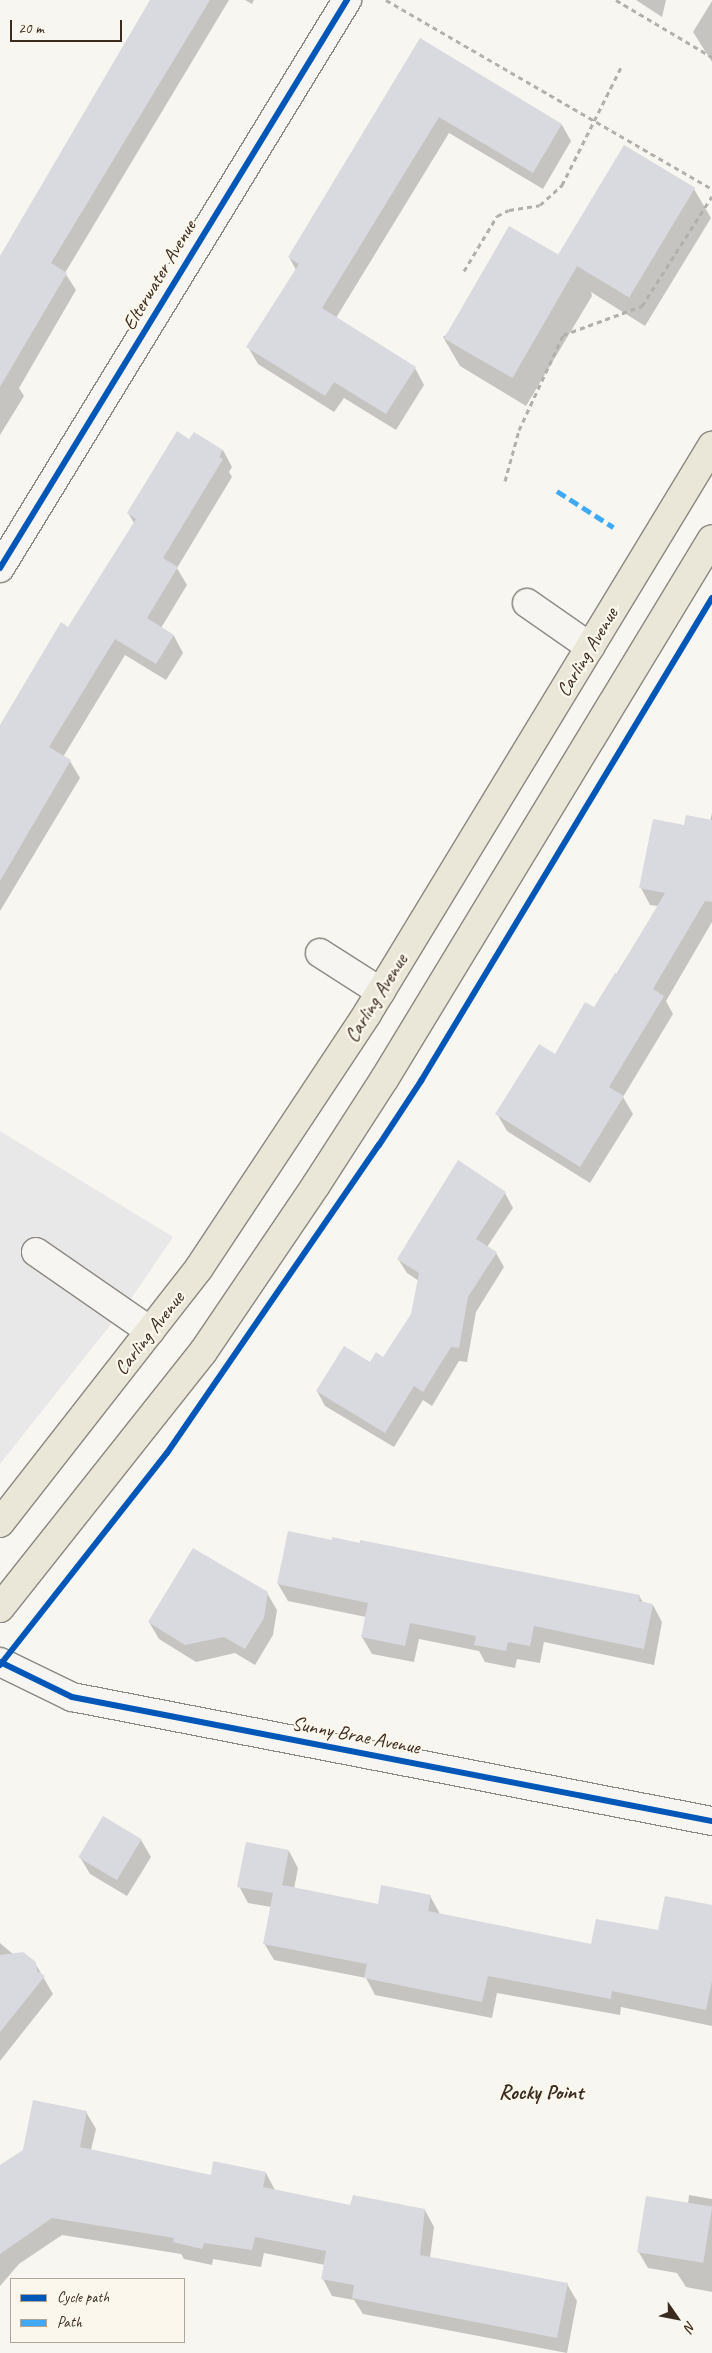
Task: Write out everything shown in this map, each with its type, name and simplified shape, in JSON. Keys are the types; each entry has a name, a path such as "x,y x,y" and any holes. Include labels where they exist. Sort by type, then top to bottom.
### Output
{"main road":[{"name":"Carling Avenue","path":"0,1523 199,1268 380,992 712,446"},
{"path":"0,1608 203,1352 316,1185 385,1078 712,538"}],"street":[{"name":"Elterwater Avenue","path":"0,568 347,0"},
{"path":"528,603 590,647"},
{"path":"320,952 380,992"},
{"path":"36,1252 150,1331"},
{"name":"Sunny Brae Avenue","path":"0,1662 72,1697 712,1820"}],"path":[{"path":"386,0 712,190"},
{"path":"616,0 712,57"},
{"path":"464,271 497,216 509,210 540,205 562,184 621,67"},
{"path":"505,481 519,430 563,335 642,306 712,196"}],"shaded area":[{"path":"0,1131 173,1237 131,1299 0,1464"}],"building":[{"path":"150,0 210,0 51,263 67,273 0,387 0,256"},
{"path":"420,38 562,124 533,173 439,117 322,308 416,367 386,414 334,382 325,396 246,347 299,264 288,257"},
{"path":"624,145 695,188 629,297 558,255"},
{"path":"509,226 577,265 512,378 444,339"},
{"path":"177,431 189,439 194,432 223,450 219,457 223,459 163,558 178,567 147,618 174,635 156,664 115,639 49,747 71,760 0,881 0,725 61,622 68,627 136,519 127,513"},
{"path":"686,815 712,820 712,902 705,901 653,989 664,996 609,1087 624,1096 580,1167 495,1114 539,1044 555,1054 585,1002 594,1007 615,973 617,974 665,893 639,888 653,819 684,825"},
{"path":"458,1160 506,1192 476,1239 497,1252 468,1297 459,1348 451,1347 423,1392 414,1386 385,1433 316,1391 344,1346 370,1362 376,1352 383,1357 411,1314 419,1273 397,1259"},
{"path":"288,1531 332,1540 332,1537 360,1543 360,1540 640,1595 639,1601 653,1604 644,1649 534,1626 530,1646 508,1642 506,1651 474,1645 476,1636 410,1623 405,1646 361,1637 368,1603 277,1584"},
{"path":"193,1548 268,1592 264,1618 245,1649 224,1637 185,1645 148,1622"},
{"path":"103,1816 142,1839 117,1880 78,1857"},
{"path":"246,1842 289,1850 282,1885 378,1904 381,1885 431,1895 428,1911 591,1944 596,1919 658,1930 665,1896 712,1905 712,1981 706,2010 612,1991 611,1999 488,1976 482,2002 364,1978 367,1964 263,1944 273,1893 237,1887"},
{"path":"23,1952 36,1962 37,1971 45,1976 0,2032 0,1955"},
{"path":"33,2100 87,2111 80,2147 211,2175 213,2161 266,2172 263,2187 350,2205 353,2195 425,2209 420,2255 568,2283 557,2338 352,2298 354,2285 321,2279 326,2251 255,2237 252,2250 204,2243 202,2249 173,2242 174,2238 52,2218 0,2254 0,2165 23,2150"},
{"path":"646,2196 712,2206 703,2263 637,2252"}],"marked path":[{"path":"557,491 613,527"}],"cycle path":[{"path":"0,568 347,0"},
{"path":"0,1665 167,1453 379,1145 421,1081 712,598"},
{"path":"0,1662 72,1697 712,1821"}],"district":[{"name":"Rocky Point","path":"541,2092"}]}
